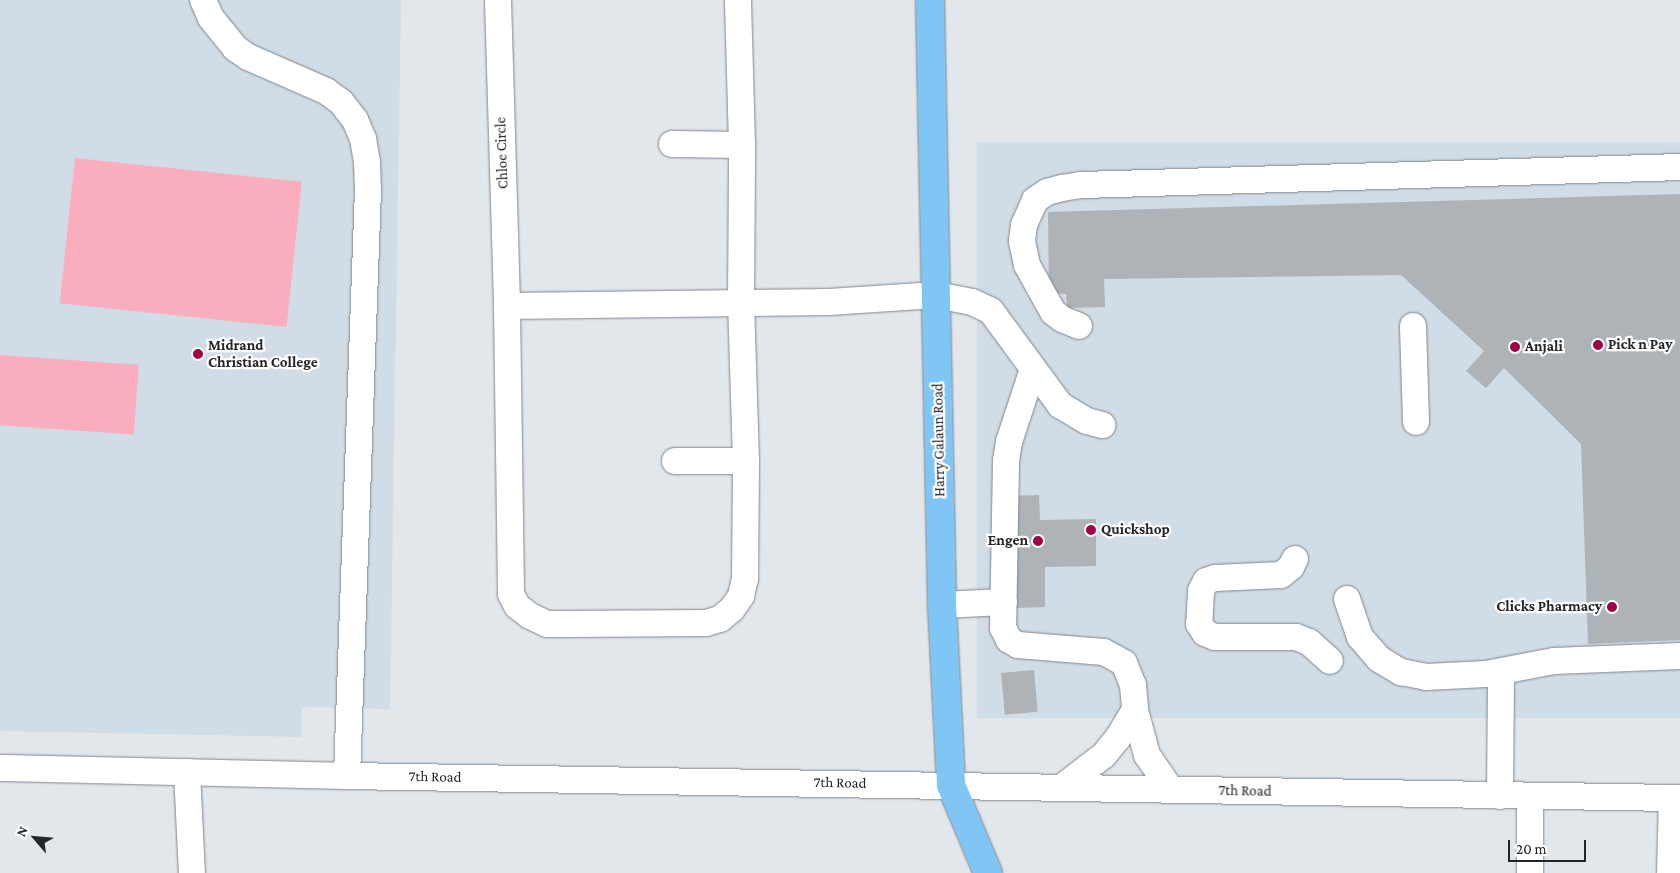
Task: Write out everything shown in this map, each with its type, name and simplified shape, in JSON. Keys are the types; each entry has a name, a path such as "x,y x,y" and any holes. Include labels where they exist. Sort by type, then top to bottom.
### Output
{"main road":[{"name":"Harry Galaun Road","path":"930,0 942,606 950,785 988,873"}],"street":[{"path":"203,0 211,18 235,48 248,57 326,91 341,102 355,120 363,139 366,154 368,189 347,776"},
{"name":"Chloe Circle","path":"498,0 507,306 511,594 517,606 530,616 547,624 706,623 720,619 732,609 741,596 745,579 746,461 741,303"},
{"path":"738,0 742,145 741,303"},
{"path":"672,144 742,145"},
{"path":"1079,326 1062,319 1053,312 1027,265 1022,241 1024,225 1035,200 1046,192 1062,188 1122,184 1680,168"},
{"path":"507,306 829,302 936,295 972,302 985,307 1060,405 1087,421 1102,425"},
{"path":"1413,326 1416,422"},
{"path":"1033,369 1009,442 1006,461 1004,482 1003,628 1009,640 1018,645 1104,652 1124,662 1133,685 1135,710 1147,755 1170,790"},
{"path":"675,461 746,461"},
{"path":"1295,559 1290,567 1281,575 1215,578 1206,581 1201,592 1199,624 1206,633 1215,637 1296,637 1309,642 1330,661"},
{"path":"1347,599 1360,637 1380,661 1401,672 1426,677 1501,672 1554,662 1680,656"},
{"path":"942,606 1004,602"},
{"path":"1500,796 1501,672"},
{"path":"1061,788 1104,755 1118,738 1135,710"},
{"name":"7th Road","path":"0,768 347,776 1676,798"},
{"path":"187,772 192,873"},
{"path":"1530,796 1530,873"},
{"path":"1670,873 1676,798"}],"shaded area":[{"name":"Midrand Christian College","path":"0,0 401,0 390,709 302,707 301,737 0,731"},
{"path":"977,142 1680,142 1680,718 977,718"},
{"path":"75,158 302,182 286,327 60,303"},
{"path":"0,355 139,365 134,435 0,425"}],"building":[{"path":"1680,194 1680,640 1588,644 1581,444 1504,368 1486,388 1466,371 1484,351 1401,275 1104,279 1105,307 1067,308 1066,294 1049,293 1048,212"},
{"path":"1039,495 1040,520 1096,519 1096,566 1045,567 1045,607 1013,608 1011,496"},
{"path":"1034,670 1038,712 1005,715 1001,673"}],"place":[{"name":"Pick n Pay","path":"1598,345"},
{"name":"Anjali","path":"1515,347"},
{"name":"Midrand Christian College","path":"198,354"},
{"name":"Quickshop","path":"1091,530"},
{"name":"Engen","path":"1038,541"},
{"name":"Clicks Pharmacy","path":"1612,607"}]}
